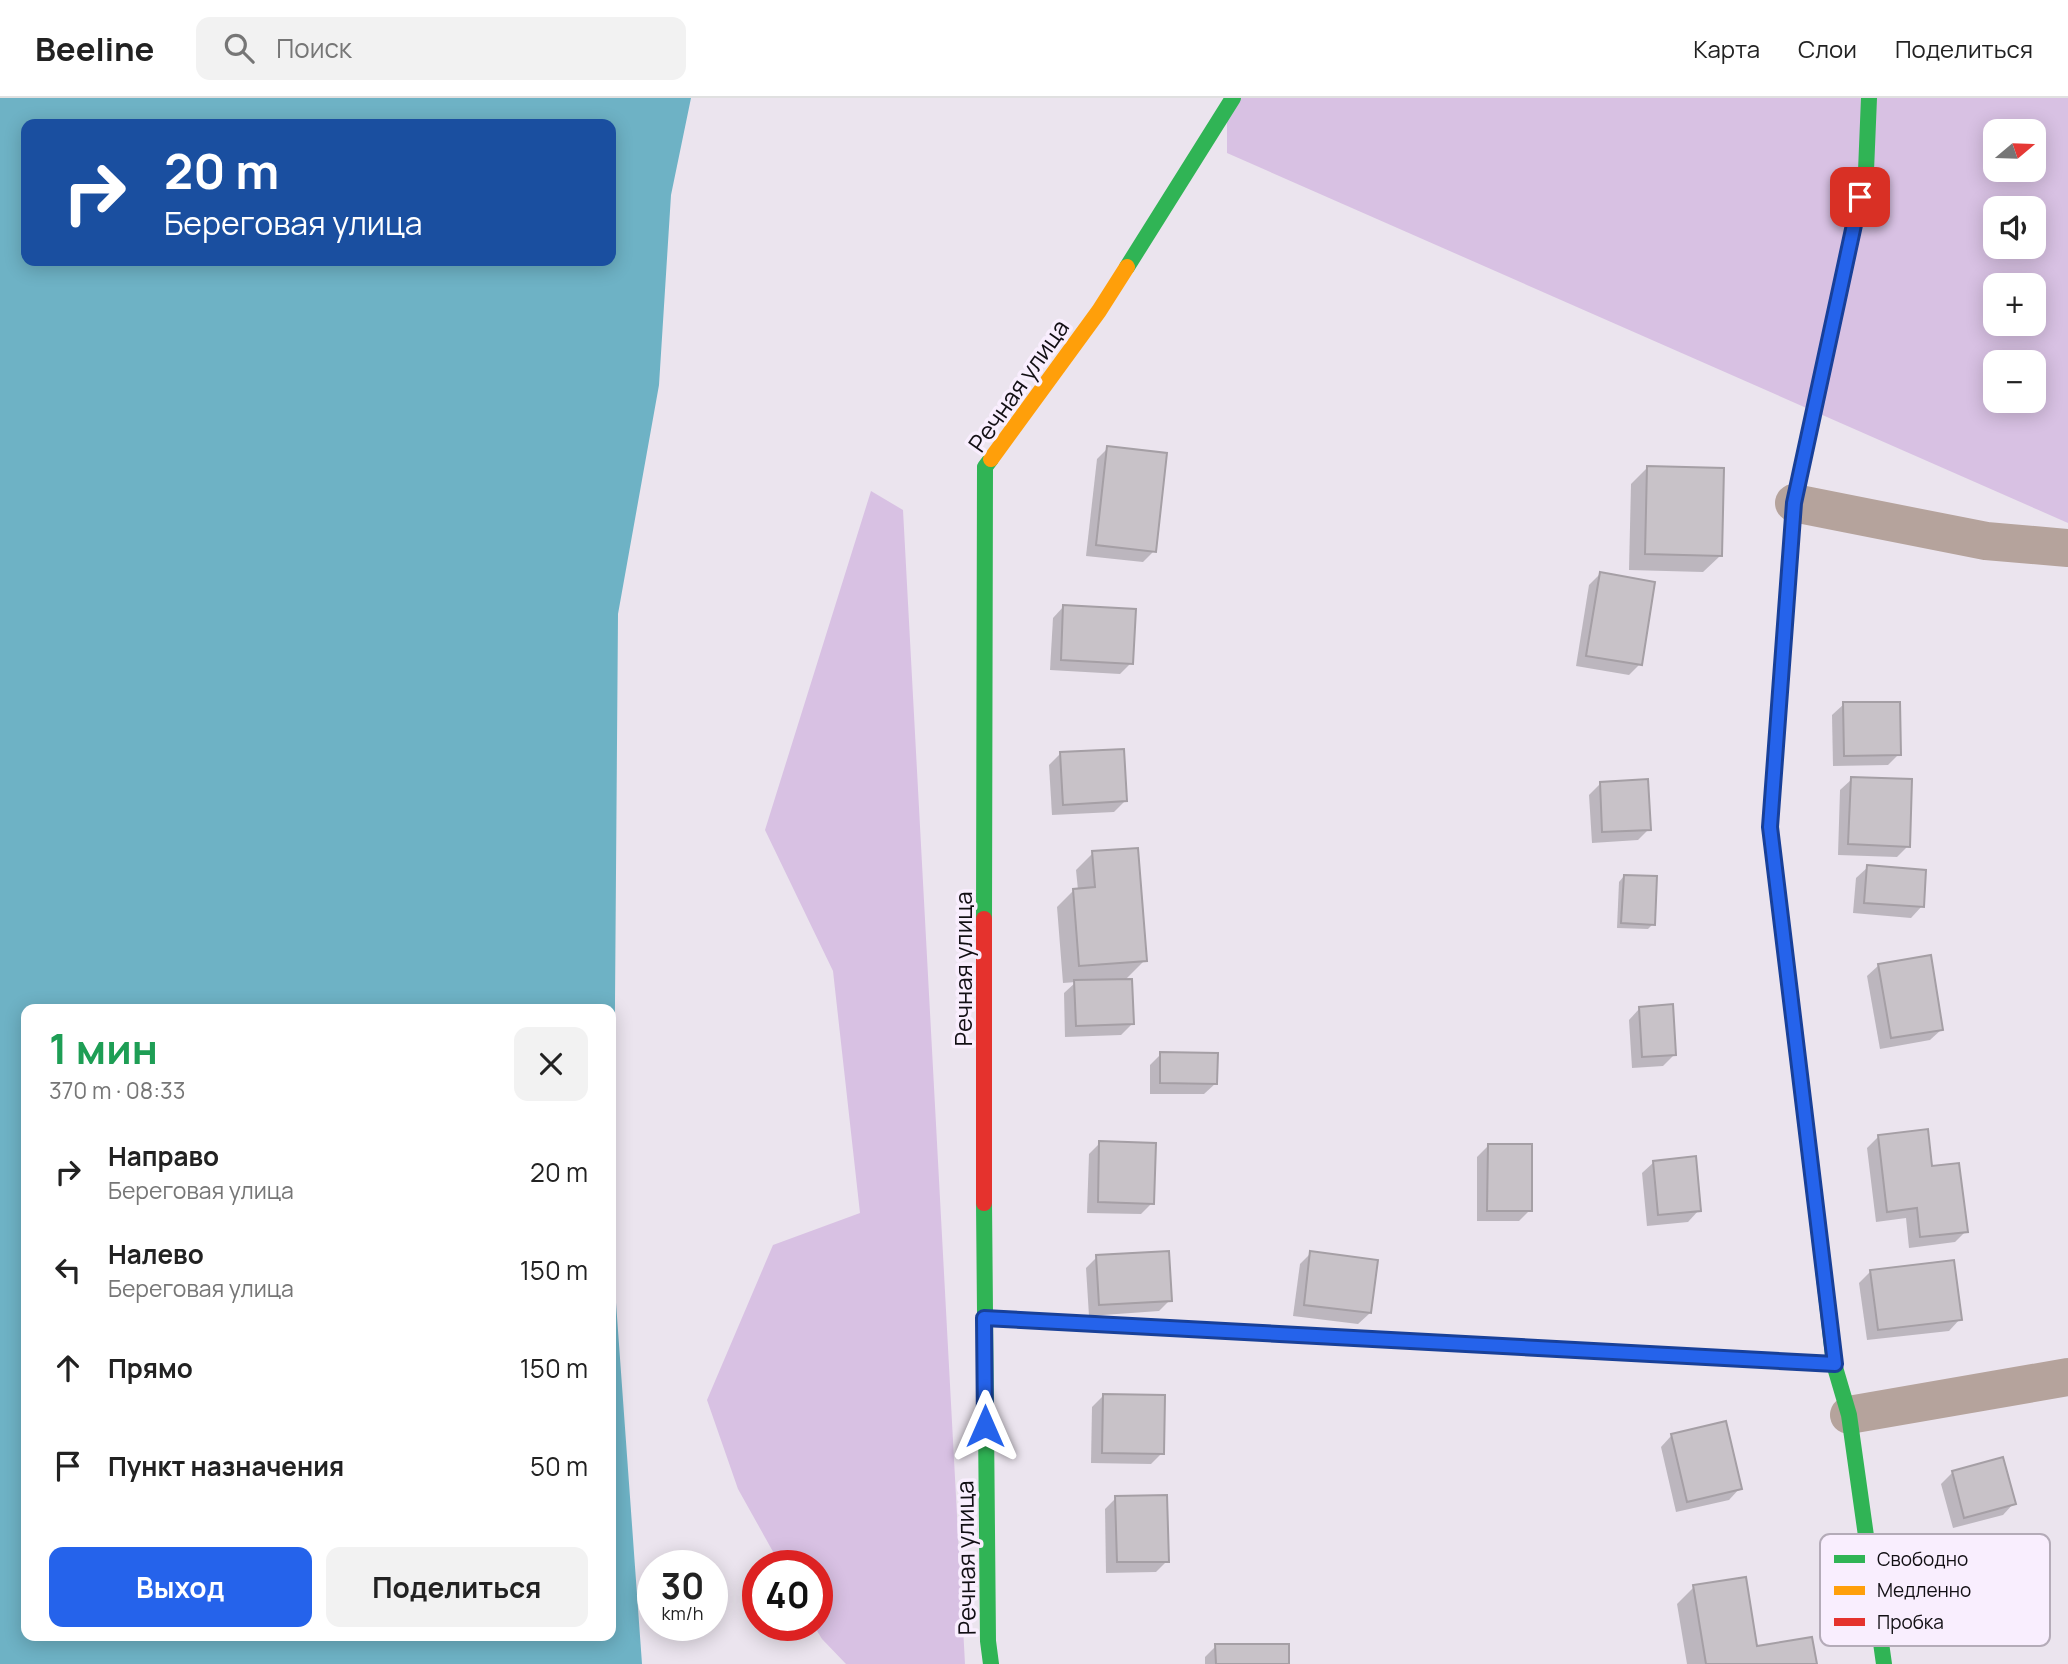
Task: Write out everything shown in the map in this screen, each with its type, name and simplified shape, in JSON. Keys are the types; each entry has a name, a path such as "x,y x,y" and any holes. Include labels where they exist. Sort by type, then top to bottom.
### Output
{"street":[{"name":"Речная улица","path":"991,1664 988,1642 984,1318 985,467 1099,312 1233,98"},
{"path":"1866,1534 1849,1415 1835,1364 1770,827 1794,503 1866,171 1869,98"},
{"path":"1794,503 1986,541 2068,548"},
{"path":"984,1318 1835,1364"},
{"path":"1849,1415 2068,1377"},
{"path":"1881,1646 1884,1664"}],"shaded area":[{"path":"1227,98 2068,98 2068,523 1227,153"},
{"path":"871,491 903,510 965,1664 846,1664 824,1641 833,1641 833,1550 772,1550 738,1489 707,1400 773,1245 860,1213 833,971 765,830"}],"water":[{"path":"0,98 691,98 671,195 659,385 618,614 615,1004 21,1004 21,1641 616,1641 616,1303 637,1595 637,1641 640,1641 642,1664 0,1664"}],"building":[{"path":"1107,446 1167,453 1156,552 1096,545"},
{"path":"1647,466 1724,468 1722,556 1645,554"},
{"path":"1600,572 1655,582 1642,665 1586,656"},
{"path":"1063,605 1136,609 1133,664 1061,660"},
{"path":"1843,702 1900,702 1901,755 1844,756"},
{"path":"1124,749 1127,801 1063,805 1060,752"},
{"path":"1851,777 1912,779 1910,847 1848,844"},
{"path":"1648,779 1651,830 1602,832 1600,782"},
{"path":"1138,848 1147,961 1079,966 1073,889 1095,887 1092,851"},
{"path":"1867,865 1926,870 1924,907 1864,903"},
{"path":"1624,875 1657,876 1655,925 1621,923"},
{"path":"1931,955 1943,1030 1891,1038 1878,964"},
{"path":"1132,979 1134,1024 1076,1026 1074,980"},
{"path":"1673,1004 1676,1055 1642,1057 1639,1007"},
{"path":"1160,1052 1218,1053 1217,1084 1160,1083"},
{"path":"1928,1129 1932,1166 1959,1163 1968,1232 1920,1237 1917,1208 1887,1212 1878,1135"},
{"path":"1099,1141 1156,1143 1154,1204 1098,1202"},
{"path":"1488,1144 1532,1144 1532,1211 1487,1211"},
{"path":"1696,1156 1701,1211 1658,1215 1653,1161"},
{"path":"1169,1251 1172,1301 1099,1305 1096,1255"},
{"path":"1310,1251 1378,1260 1371,1313 1304,1305"},
{"path":"1954,1260 1962,1320 1878,1330 1870,1270"},
{"path":"1103,1394 1165,1395 1164,1454 1102,1453"},
{"path":"1726,1421 1742,1489 1687,1502 1671,1434"},
{"path":"2003,1457 2016,1504 1964,1518 1952,1471"},
{"path":"1167,1495 1169,1562 1117,1562 1115,1496"},
{"path":"1746,1577 1757,1646 1812,1637 1817,1664 1706,1664 1693,1585"},
{"path":"1215,1644 1289,1644 1289,1664 1216,1664"}],"traffic: fast":[{"path":"1127,267 1233,98"},
{"path":"1786,961 1770,827 1794,503 1866,171 1869,98"},
{"path":"984,919 985,467 991,459"},
{"path":"984,1203 988,1641 991,1664"},
{"path":"1823,1268 1834,1364 1849,1415 1866,1534"},
{"path":"984,1318 1834,1364"},
{"path":"1881,1646 1884,1664"}],"traffic: slow":[{"path":"991,459 1099,311 1127,267"},
{"path":"1786,961 1823,1268"}],"traffic: jam":[{"path":"984,919 984,1203"}],"route":[{"path":"985,1426 984,1318 1835,1364 1770,827 1794,503 1860,197"}]}
